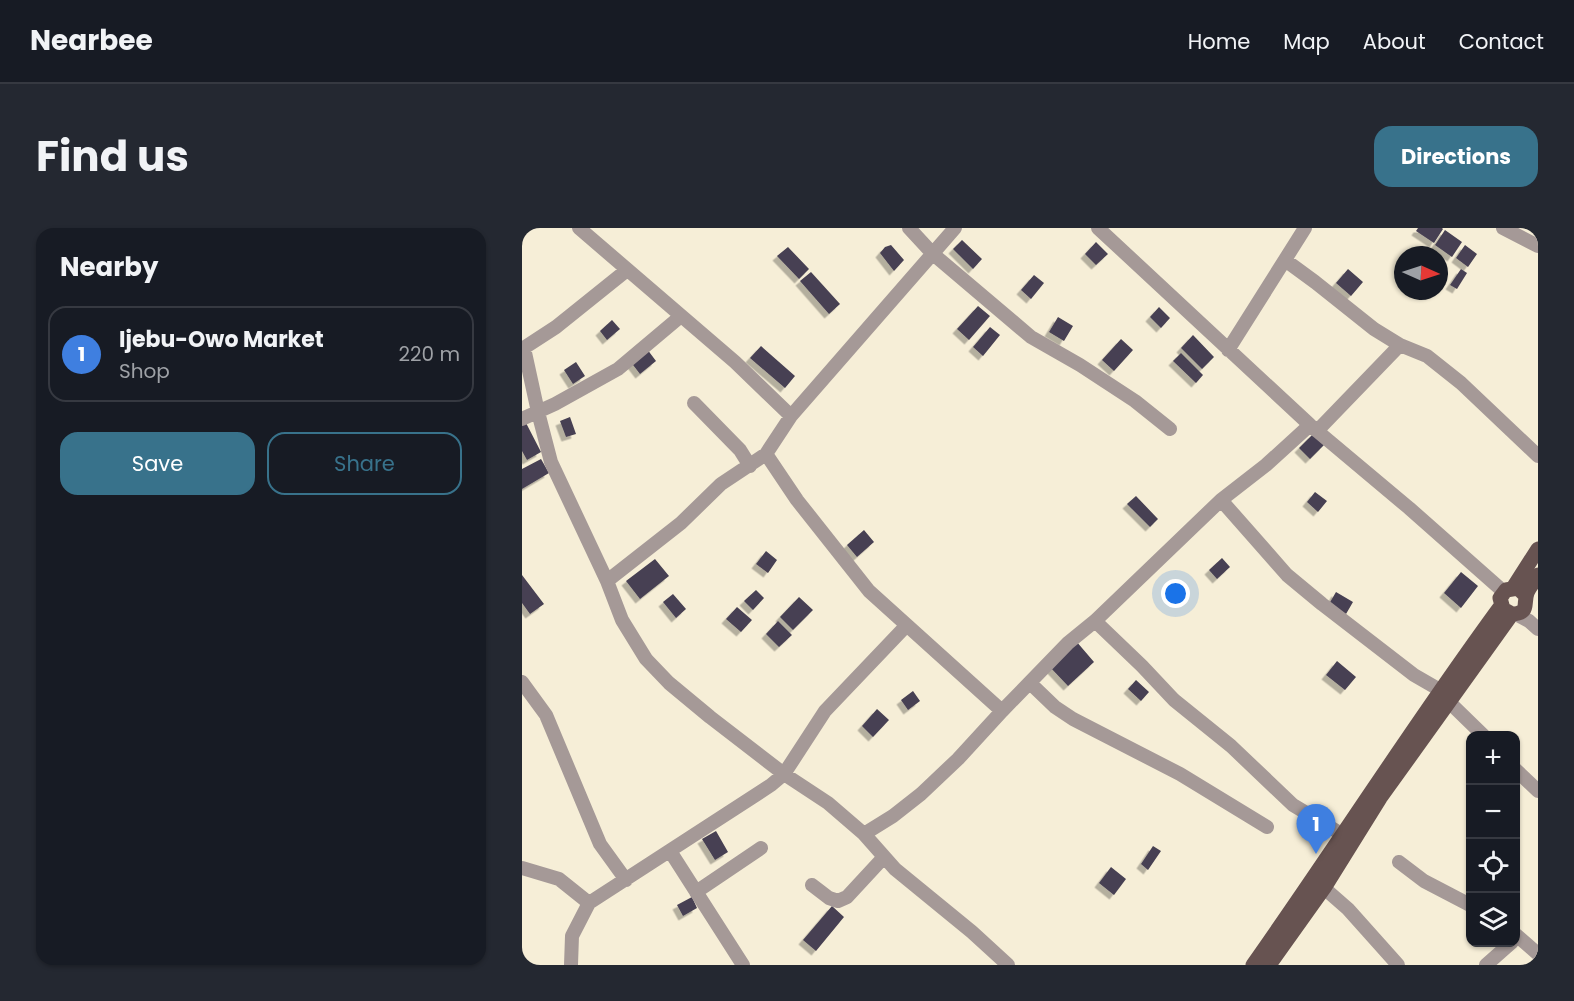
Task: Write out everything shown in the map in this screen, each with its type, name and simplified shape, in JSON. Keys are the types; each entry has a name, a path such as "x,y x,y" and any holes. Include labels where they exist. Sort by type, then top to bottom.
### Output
{"main road":[{"path":"1518,608 1538,549"},
{"path":"1253,965 1343,835 1444,696 1518,608 1538,575"},
{"path":"1269,965 1324,888 1444,696"}],"street":[{"path":"579,228 735,362 790,416"},
{"path":"909,228 933,254 1031,337 1080,365 1135,401 1170,429"},
{"path":"607,581 681,523 722,484 766,454 790,416 955,228"},
{"path":"1098,228 1313,428 1409,508 1518,608"},
{"path":"1228,350 1305,228"},
{"path":"1503,228 1538,246"},
{"path":"1285,260 1374,329 1437,363 1538,456"},
{"path":"627,270 556,327 523,348 551,462 607,581 622,620 646,658 689,701 784,774 828,803 864,834 895,869 972,932 1008,965"},
{"path":"522,419 555,404 618,369 681,316"},
{"path":"864,834 893,816 921,794 958,759 1068,643 1095,621 1221,500 1313,428 1401,345"},
{"path":"694,403 740,450 750,466"},
{"path":"766,454 797,500 869,591 1002,711"},
{"path":"1221,500 1287,574 1322,604 1444,696 1480,731"},
{"path":"1095,621 1174,700 1232,746 1293,805 1343,835"},
{"path":"571,965 572,936 589,903 771,785 784,774 825,711 906,626"},
{"path":"522,682 546,715 600,844 626,880"},
{"path":"1030,683 1055,707 1073,719 1179,774 1267,826"},
{"path":"1520,774 1538,791"},
{"path":"696,892 761,848"},
{"path":"670,851 743,965"},
{"path":"812,885 829,898 838,901 847,897 884,857"},
{"path":"1399,862 1436,888 1466,902"},
{"path":"522,868 559,879 589,903"},
{"path":"1324,888 1368,929 1398,965"},
{"path":"1520,941 1538,954"},
{"path":"1486,965 1505,947"}],"building":[{"path":"1418,228 1443,229 1434,243 1416,231"},
{"path":"1445,230 1462,242 1452,257 1448,254 1448,246 1435,245"},
{"path":"962,240 982,259 973,269 953,249"},
{"path":"1096,242 1108,254 1096,265 1085,254"},
{"path":"891,245 904,260 894,271 880,253 885,247"},
{"path":"1465,245 1477,254 1468,267 1456,258"},
{"path":"788,247 809,269 799,279 777,256"},
{"path":"1348,269 1363,282 1351,296 1336,283"},
{"path":"1461,269 1467,273 1457,289 1450,285"},
{"path":"811,272 840,304 829,314 800,281"},
{"path":"1034,275 1044,283 1031,299 1021,290"},
{"path":"978,306 990,316 969,340 957,329"},
{"path":"1159,307 1170,318 1161,328 1150,317"},
{"path":"1058,317 1073,326 1064,341 1049,332"},
{"path":"612,320 620,329 607,340 600,331"},
{"path":"990,327 1000,335 983,356 973,347"},
{"path":"1193,335 1214,357 1202,369 1181,348"},
{"path":"1121,339 1133,350 1114,371 1102,360"},
{"path":"761,346 795,376 785,388 750,358"},
{"path":"647,349 656,361 640,374 630,361"},
{"path":"1181,353 1203,375 1196,383 1173,361"},
{"path":"576,362 585,376 573,384 564,370"},
{"path":"570,417 576,434 566,437 560,421"},
{"path":"525,421 541,452 527,460 522,451 522,422"},
{"path":"1313,434 1324,445 1310,459 1299,448"},
{"path":"541,459 549,473 522,489 522,469"},
{"path":"1315,492 1327,501 1318,512 1307,502"},
{"path":"1136,496 1158,519 1150,527 1127,504"},
{"path":"864,530 874,542 857,557 847,545"},
{"path":"766,551 777,560 768,573 756,564"},
{"path":"1222,558 1230,567 1217,579 1209,570"},
{"path":"655,559 669,576 640,599 626,581"},
{"path":"1461,572 1478,586 1461,608 1444,593"},
{"path":"522,575 544,604 530,614 522,603"},
{"path":"756,590 764,598 753,610 744,601"},
{"path":"1336,592 1353,602 1346,614 1329,604"},
{"path":"673,594 686,609 676,618 663,602"},
{"path":"799,597 813,610 793,630 780,617"},
{"path":"737,607 752,620 741,632 726,619"},
{"path":"778,621 792,635 779,647 766,634"},
{"path":"1076,641 1094,662 1068,686 1049,666"},
{"path":"1337,661 1356,677 1345,690 1326,675"},
{"path":"1136,680 1149,692 1141,701 1128,689"},
{"path":"913,691 920,701 908,710 901,700"},
{"path":"877,709 889,720 873,737 862,726"},
{"path":"716,831 728,852 715,860 702,839"},
{"path":"1153,846 1161,851 1148,870 1141,864"},
{"path":"1111,867 1126,879 1114,895 1099,883"},
{"path":"692,897 697,908 683,916 677,905"},
{"path":"832,906 844,917 816,951 803,940"}],"place":[{"name":"Ijebu-Owo Market","path":"1316,854"}]}
